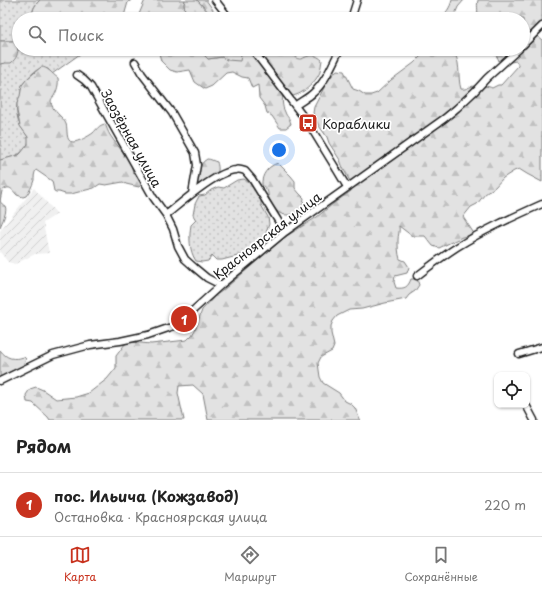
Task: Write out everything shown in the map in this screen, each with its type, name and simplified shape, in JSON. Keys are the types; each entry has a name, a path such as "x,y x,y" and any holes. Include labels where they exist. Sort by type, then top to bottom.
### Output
{"street":[{"path":"215,0 224,12"},
{"path":"353,12 356,0"},
{"path":"530,38 542,26"},
{"path":"257,56 308,123 332,160 347,187"},
{"path":"295,106 314,93 336,56"},
{"name":"Красноярская улица","path":"0,381 53,355 90,345 148,335 177,325 221,285 285,232 445,118 511,56"},
{"path":"135,62 142,74 172,113 194,153 197,165 192,194"},
{"name":"Заозёрная улица","path":"77,74 91,87 153,197 166,215 173,229 178,246 185,258 207,278 221,285"},
{"path":"166,215 192,194 220,175 235,170 245,171 252,179 285,232"},
{"path":"417,276 455,248 490,228 542,204"},
{"path":"519,354 542,347"},
{"path":"528,408 534,420"}],"shaded area":[{"path":"34,188 57,214 43,223 49,253 35,254 15,264 8,262 0,252 0,231"}],"green space":[{"path":"0,0 40,0 36,4 33,12 12,12 12,41 0,41"},
{"path":"40,0 132,0 128,2 125,12 33,12 36,4"},
{"path":"145,0 185,0 185,12 140,12"},
{"path":"185,0 197,0 208,12 185,12"},
{"path":"197,0 206,0 215,12 208,12"},
{"path":"452,0 464,0 456,12 446,12"},
{"path":"478,0 542,0 542,21 538,25 536,35 542,40 542,182 519,169 503,178 495,187 485,194 477,204 471,207 463,217 473,232 468,236 462,237 439,248 433,246 425,236 412,236 399,226 399,257 405,261 409,267 407,273 395,276 394,282 396,288 406,287 411,279 417,279 419,285 406,299 362,309 349,310 337,316 331,326 334,346 332,351 321,357 318,363 320,377 323,383 339,393 345,401 355,408 360,420 208,420 203,394 193,385 179,386 178,393 184,420 50,420 33,403 27,402 26,395 30,389 36,387 56,399 76,397 89,393 107,379 116,368 116,356 125,344 131,342 151,344 187,340 195,330 202,310 216,295 285,237 317,217 351,191 352,185 340,160 319,126 313,113 314,107 328,80 337,70 344,71 353,89 365,95 371,95 377,93 421,56 456,56 461,89 478,86 492,88 501,85 518,66 518,64 516,61 505,63 499,61 496,56 530,56 530,12 477,12"},
{"path":"0,41 12,41 12,56 17,56 11,63 0,64"},
{"path":"12,44 12,56 77,56 52,74 48,69 37,70 23,84 21,95 17,103 17,116 29,141 26,148 20,154 0,160 0,64 5,63"},
{"path":"160,56 205,56 208,59 222,57 227,60 238,56 293,56 299,59 308,56 316,56 322,60 318,76 308,88 294,96 283,94 283,108 291,124 286,128 280,128 272,116 267,113 265,106 259,98 258,85 252,88 248,78 232,72 226,73 212,86 205,89 195,82 190,70 177,72 170,70 161,61"},
{"path":"205,56 241,56 240,61 227,60 222,57 208,59"},
{"path":"41,67 48,69 58,78 58,87 51,101 53,108 66,124 69,140 75,142 80,140 105,124 112,139 131,163 133,173 140,181 141,185 139,187 123,182 106,185 100,184 94,188 71,194 65,194 54,191 52,181 36,170 34,180 26,196 23,197 17,195 11,188 7,188 2,191 0,201 0,160 19,155 28,144 28,137 20,126 17,111 17,104 22,85"},
{"path":"207,159 217,162 218,172 198,187 196,184 199,170 204,161"},
{"path":"278,163 295,181 295,188 304,198 301,208 296,213 284,215 277,211 269,198 266,189 262,185 266,171 274,164"},
{"path":"244,179 259,192 261,205 268,217 269,224 266,233 249,253 222,260 216,260 212,256 208,261 196,261 191,248 190,234 191,225 196,220 193,215 195,204 199,196 205,195 218,187 224,188 237,180"},
{"path":"0,201 5,206 6,211 0,227"},
{"path":"0,350 10,358 24,357 26,359 25,363 21,367 7,373 0,379"}],"place":[{"name":"Кораблики","path":"308,123"},
{"name":"пос. Ильича (Кожзавод)","path":"184,319"}]}
